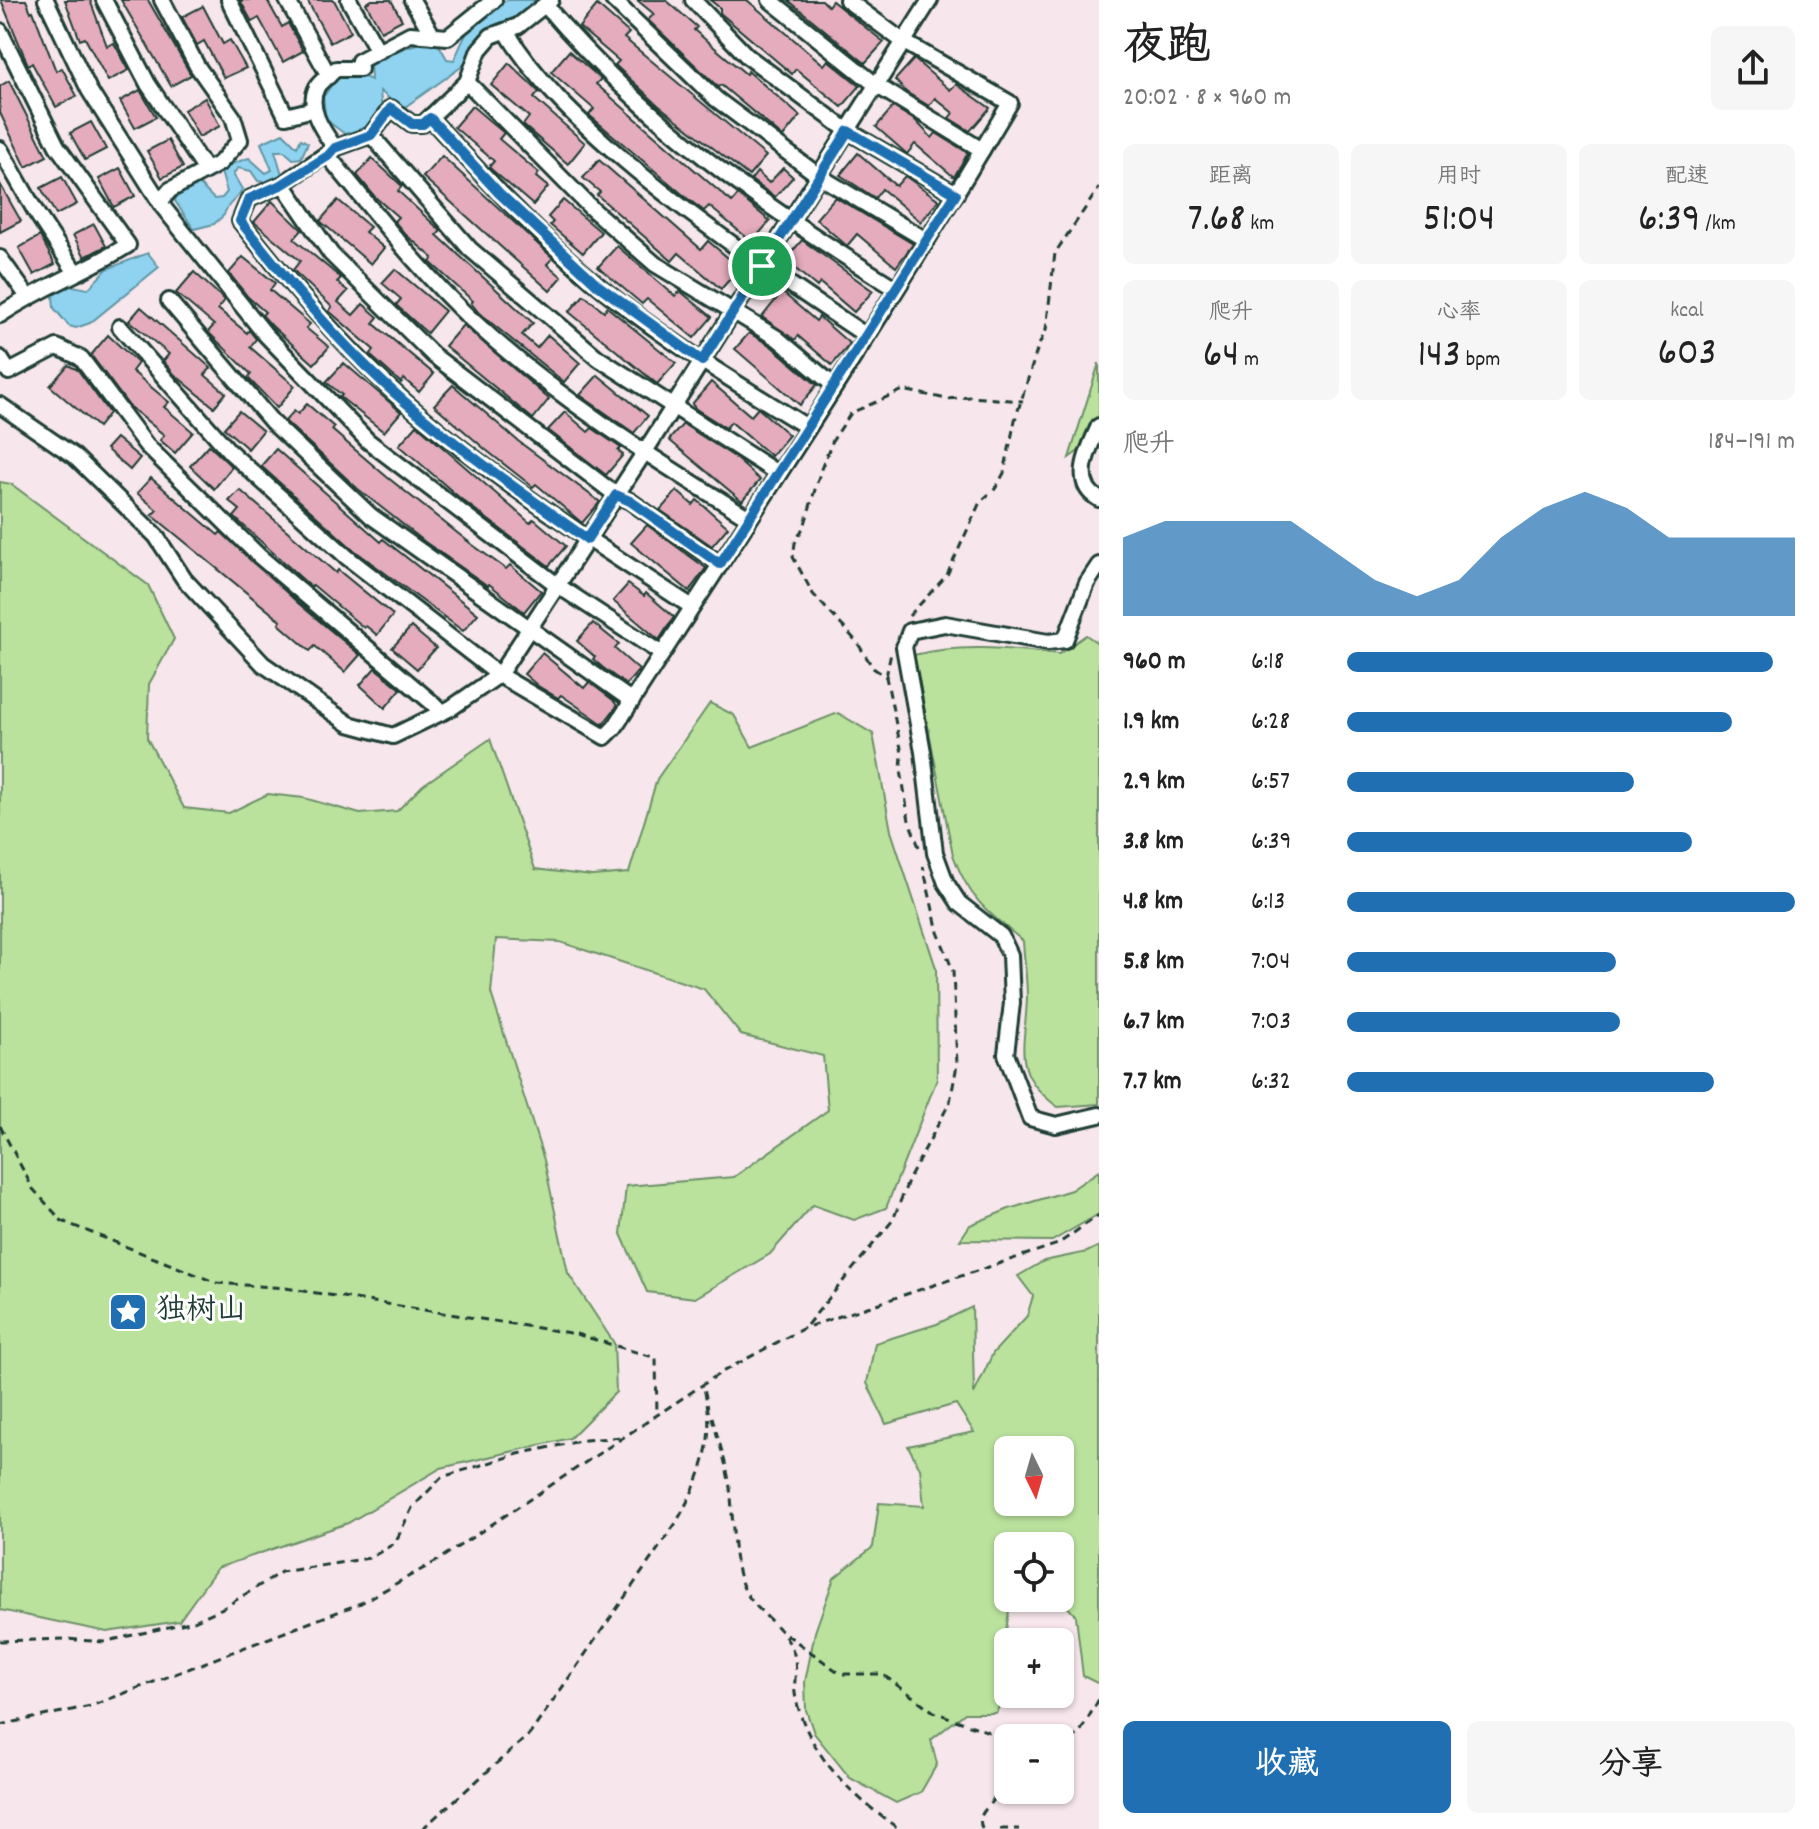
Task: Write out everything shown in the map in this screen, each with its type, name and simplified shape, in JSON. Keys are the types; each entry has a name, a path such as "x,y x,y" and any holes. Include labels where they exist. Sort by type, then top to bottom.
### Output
{"lane":[{"path":"46,0 89,90 160,202 264,333 368,441 557,585 662,654"},
{"path":"104,0 148,84 205,169"},
{"path":"160,202 170,190 220,163 240,140 233,117 197,66 162,0"},
{"path":"229,0 286,116 314,109"},
{"path":"287,0 329,76"},
{"path":"349,0 378,51"},
{"path":"412,0 433,36"},
{"path":"613,0 716,99 819,176 926,240"},
{"path":"693,0 747,56 848,131 956,194"},
{"path":"770,0 876,85 982,150"},
{"path":"120,327 230,452 348,558 499,675 605,737 615,727 720,564 956,194 1010,103 904,42 847,0"},
{"path":"0,405 74,456 126,506 156,536 184,579 263,664 349,724 393,736 443,712 499,675 644,453 930,0"},
{"path":"485,3 448,37 410,34 359,61 360,69 336,69 317,87 314,109 331,152 417,262 471,320 566,399 644,453 749,518"},
{"path":"692,607 587,539 491,471 404,401 297,292 240,221 249,199 283,184 331,152 371,135 391,108 412,124 423,124 467,82 479,50 491,36 518,26 548,3 576,42 672,134 789,223 895,288"},
{"path":"0,31 57,146 128,245 0,315"},
{"path":"506,31 525,62 574,116 678,206 865,335"},
{"path":"467,82 592,209 655,264 777,338 833,385"},
{"path":"430,118 499,193 599,286 702,361 807,427"},
{"path":"371,135 470,249 598,358 777,473"},
{"path":"0,149 37,214 76,273"},
{"path":"283,184 331,254 433,355 616,495 630,501 720,564"},
{"path":"0,258 28,297"},
{"path":"169,301 272,422 371,516 531,626 632,701"},
{"path":"0,358 9,372 57,347 81,358 146,445 259,556 443,712"},
{"path":"1099,426 1082,463 1093,496 1099,499"},
{"path":"1099,565 1087,583 1065,640 1048,642 945,624 910,631 904,647 923,752 935,853 946,883 959,903 1001,936 1010,955 1012,1003 1006,1054 1030,1118 1056,1125 1099,1115"}],"path":[{"path":"905,620 947,575 980,502 995,489 1004,473 1015,420 1046,330 1055,253 1099,188"},
{"path":"886,677 892,646"},
{"path":"804,1328 893,1220 909,1179 950,1102"},
{"path":"0,1126 33,1189 62,1221 217,1283 285,1288 561,1331 656,1358 657,1416"},
{"path":"0,1725 91,1706 361,1603 435,1562 703,1385 804,1328 1058,1244 1099,1215"},
{"path":"703,1385 730,1483 741,1582 749,1598 786,1634 841,1674 882,1674 934,1712 994,1734"},
{"path":"422,1829 530,1734 676,1523 695,1488 705,1454 711,1413"},
{"path":"0,1641 67,1639 103,1642 194,1621 225,1607 281,1572 370,1558 395,1543 412,1508 442,1477 531,1451 585,1440 627,1437"},
{"path":"786,1634 797,1673 794,1690 809,1737 827,1766 862,1801 899,1829"},
{"path":"1074,1738 1099,1699"},
{"path":"982,1829 979,1821 994,1797"},
{"path":"1000,1829 1019,1829"}],"green space":[{"path":"1099,363 1099,436 1069,458"},
{"path":"0,482 11,484 148,585 174,639 149,684 147,738 184,808 229,813 268,794 304,798 360,814 397,811 423,785 490,739 535,869 592,876 629,873 657,779 710,703 734,715 752,747 838,713 873,734 891,831 936,968 937,1079 886,1208 854,1220 813,1205 770,1254 695,1298 647,1292 621,1234 626,1186 734,1177 828,1110 823,1056 741,1035 704,989 560,942 496,939 491,993 544,1160 568,1273 614,1343 616,1392 570,1438 441,1468 348,1523 217,1568 179,1621 107,1632 0,1610"},
{"path":"1086,635 1099,644 1099,1104 1058,1107 1032,1082 1026,1070 1023,1044 1027,997 1023,941 980,904 953,855 914,655 968,648 1059,654"},
{"path":"1099,1171 1099,1214 1052,1241 960,1240 970,1225 1071,1190"},
{"path":"1099,1246 1099,1684 1083,1676 1076,1616 1072,1612 1074,1532 994,1532 994,1612 1009,1612 1006,1628 994,1628 994,1708 998,1708 996,1713 965,1713 931,1740 937,1764 921,1792 896,1803 850,1778 814,1733 806,1710 805,1682 815,1632 834,1578 873,1547 879,1503 924,1506 920,1468 908,1446 974,1432 956,1404 886,1424 867,1383 875,1343 937,1324 972,1307 974,1394 993,1353 1027,1316 1033,1296 1018,1276 1044,1261 1087,1252"}],"water":[{"path":"507,0 546,0 519,20 492,27 481,35 471,60 402,109 380,91 382,112 368,130 345,134 326,120 323,97 337,78 360,75 371,80 370,63 383,55 435,38 447,59 454,60 472,21"},
{"path":"283,133 297,147 301,139 308,143 301,158 293,159 284,151 275,151 282,174 268,183 258,181 251,171 238,168 233,174 242,189 240,193 214,224 194,229 175,201 179,189 198,183 214,199 222,198 227,192 221,172 229,165 249,158 266,173 272,170 261,143"},
{"path":"148,253 159,267 90,323 76,328 69,326 54,308 53,295 68,285 88,289 107,269"}],"building":[{"path":"1,0 26,0 56,71 62,68 77,96 56,107 32,63 28,65"},
{"path":"65,0 90,0 107,46 114,43 129,70 108,81 85,38 80,40"},
{"path":"121,0 148,0 191,75 171,86"},
{"path":"240,0 267,0 282,27 288,23 303,51 283,62 259,18 252,22"},
{"path":"307,0 334,0 351,32 330,43"},
{"path":"391,0 402,20 381,31 366,3"},
{"path":"637,0 666,0 697,27 694,30 800,116 783,137 721,85 718,87 648,20 654,14"},
{"path":"710,0 747,0 824,65 828,60 860,86 842,107 796,69 792,74 720,13 720,8"},
{"path":"788,0 822,0 828,6 832,1 884,42 865,63"},
{"path":"597,5 629,33 624,38 766,156 749,176 658,105 615,65 619,61 579,27"},
{"path":"203,6 223,44 230,40 246,68 224,78 204,41 197,45 182,17"},
{"path":"569,51 601,79 596,84 713,186 732,202 738,195 770,221 752,242 709,206 704,211 688,199 589,115 594,109 551,72"},
{"path":"914,59 950,90 956,84 990,108 970,131 949,118 953,113 935,98 929,106 906,92 895,80"},
{"path":"509,63 539,92 534,98 585,143 568,164 523,125 529,117 491,85"},
{"path":"9,81 47,156 26,167 0,113 0,86"},
{"path":"140,90 156,117 135,128 120,101"},
{"path":"205,98 220,126 199,137 184,110"},
{"path":"472,106 504,133 499,139 539,173 536,177 548,187 533,205 489,167 494,161 454,127"},
{"path":"893,107 916,121 932,138 936,133 968,153 954,177 915,144 907,154 876,127"},
{"path":"91,122 106,149 85,160 70,133"},
{"path":"168,140 183,167 162,178 147,151"},
{"path":"858,153 896,186 905,176 939,200 921,222 882,189 875,198 840,175"},
{"path":"442,156 553,258 547,264 562,277 550,291 423,177"},
{"path":"372,158 402,186 398,191 441,231 437,235 533,323 522,335 537,348 548,335 580,363 564,382 479,313 471,303 473,301 430,262 433,258 405,234 394,221 398,217 375,197 357,175"},
{"path":"599,160 701,249 708,241 740,268 721,289 679,253 672,261 597,195 600,192 583,178"},
{"path":"120,168 135,196 114,207 99,179"},
{"path":"783,168 793,177 775,197 751,180 757,172 769,183"},
{"path":"62,177 77,204 56,215 41,188"},
{"path":"0,184 21,221 0,232"},
{"path":"835,197 913,244 896,267 857,234 847,246 816,219"},
{"path":"338,200 370,227 365,232 384,248 371,264 320,221"},
{"path":"563,200 601,232 583,253 550,225 553,222 548,217"},
{"path":"272,201 302,230 294,239 341,278 337,282 348,291 338,302 353,315 363,304 378,317 373,323 434,374 419,392 404,379 401,383 370,355 374,350 329,311 332,307 293,270 300,261 254,222"},
{"path":"94,224 106,246 85,257 73,235"},
{"path":"40,236 55,264 34,275 19,248"},
{"path":"802,240 873,291 854,312 820,283 817,287 785,260"},
{"path":"617,246 675,296 680,291 712,317 694,338 647,299 642,304 598,267"},
{"path":"243,257 275,283 270,290 310,324 306,328 329,347 314,364 272,326 262,315 265,312 229,273"},
{"path":"395,269 445,311 427,333 396,305 401,299 382,283"},
{"path":"194,272 225,300 218,309 247,333 249,330 256,339 250,347 295,386 277,408 248,378 251,374 208,332 214,325 176,293"},
{"path":"782,292 816,321 819,317 850,344 832,365 798,336 795,340 762,317"},
{"path":"584,295 604,311 607,307 676,363 657,384 569,312"},
{"path":"141,307 211,368 205,375 226,393 214,407 174,374 163,361 169,354 129,321"},
{"path":"463,325 549,399 533,419 445,346"},
{"path":"749,333 771,346 817,385 800,405 735,349"},
{"path":"108,335 138,363 132,371 169,402 164,407 193,432 175,453 160,440 164,435 129,406 91,355"},
{"path":"344,363 401,412 384,432 326,382"},
{"path":"68,365 78,370 109,413 98,427 50,386"},
{"path":"598,375 648,416 634,433 580,395"},
{"path":"711,382 751,416 758,408 789,435 771,456 731,422 726,428 696,409 692,404"},
{"path":"453,385 518,441 600,502 582,523 536,484 533,487 486,450 434,405"},
{"path":"307,404 387,477 470,543 506,569 510,565 541,591 524,612 489,584 425,542 358,489 285,421 294,411 298,414"},
{"path":"239,411 263,431 248,449 224,428"},
{"path":"565,412 588,432 592,428 621,448 618,451 623,455 606,475 548,430"},
{"path":"683,424 733,456 760,480 742,501 669,440"},
{"path":"417,425 530,523 534,519 566,546 549,566 461,499 399,445"},
{"path":"116,438 140,458 130,470 106,449"},
{"path":"209,445 232,467 214,489 190,466"},
{"path":"276,449 381,542 383,539 478,614 463,631 354,550 261,466"},
{"path":"151,478 218,535 221,532 360,655 345,672 315,646 310,651 279,624 281,621 152,515 157,510 137,493"},
{"path":"240,490 336,573 338,570 393,615 377,635 366,626 364,628 313,585 311,587 234,517 240,510 229,501"},
{"path":"677,491 693,505 697,500 728,527 712,546 660,510"},
{"path":"647,525 706,568 689,591 631,543"},
{"path":"628,584 644,596 646,593 674,617 659,640 613,601"},
{"path":"593,623 619,644 615,649 639,670 626,685 593,659 595,657 577,641"},
{"path":"411,627 436,648 417,669 392,648"},
{"path":"542,653 584,688 589,682 613,700 617,706 603,724 561,695 558,698 538,686 524,674"},
{"path":"375,668 401,689 385,708 360,685"}],"place":[{"name":"独树山","path":"128,1312"}],"route":[{"path":"391,108 412,124 423,124 430,118 499,193 599,286 702,361 762,266 848,131 956,194 720,564 630,501 616,495 587,539 491,471 404,401 322,321 240,221 249,199 272,191 309,165 328,156 335,148 371,135 391,108"}]}
